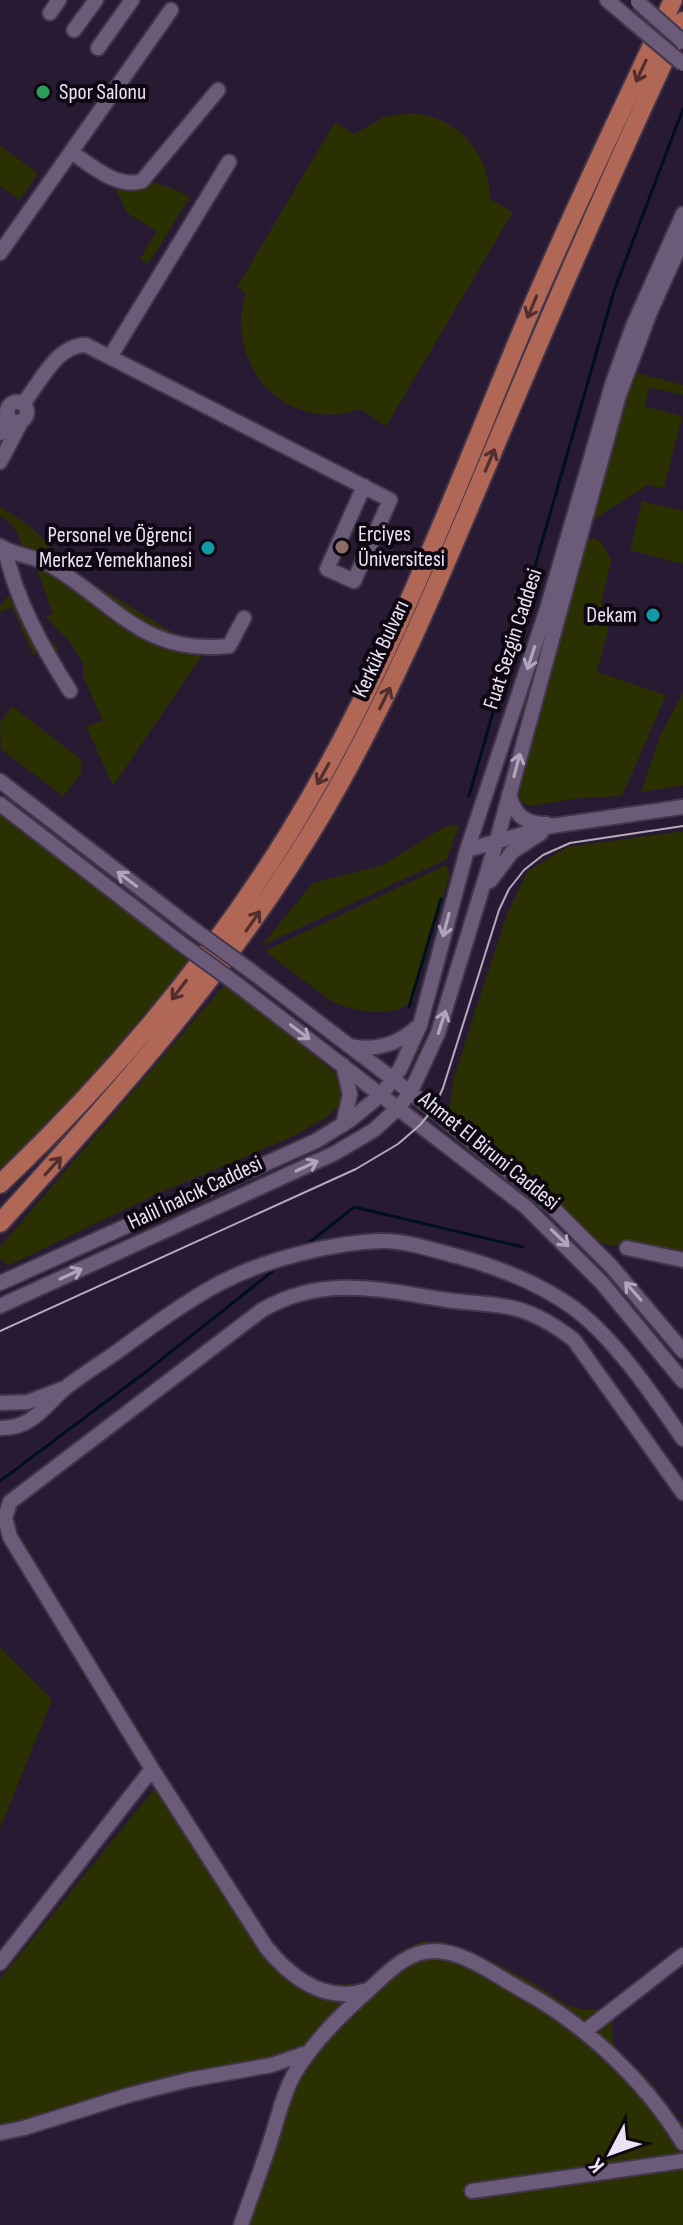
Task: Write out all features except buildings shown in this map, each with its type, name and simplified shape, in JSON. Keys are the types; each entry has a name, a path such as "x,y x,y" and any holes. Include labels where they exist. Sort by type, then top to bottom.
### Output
{"main road":[{"name":"Kerkük Bulvarı","path":"0,1184 91,1093 166,1006 240,908 317,785 380,665 459,487 542,285 673,0"},
{"name":"Kerkük Bulvarı","path":"0,1223 105,1107 201,991 274,890 339,785 411,644 553,309 683,21"}],"street":[{"path":"50,13 59,0"},
{"path":"74,30 96,0"},
{"path":"98,48 132,0"},
{"path":"607,0 683,64"},
{"path":"637,1 683,42"},
{"path":"0,253 171,10"},
{"path":"71,152 120,182 132,184 142,181 218,90"},
{"path":"110,357 229,162"},
{"name":"Fuat Sezgin Caddesi","path":"382,1094 393,1080 420,1025 467,850 547,609 622,354 683,214"},
{"name":"Fuat Sezgin Caddesi","path":"410,1093 438,1033 497,840 619,395 650,312 683,239"},
{"path":"0,433 12,408 66,350 86,345 364,486 390,500 354,581 327,569 364,486"},
{"path":"0,462 12,408"},
{"path":"2,548 54,567 138,628 173,643 201,647 229,646 244,618"},
{"path":"2,548 23,606 70,691"},
{"name":"Ahmet El Biruni Caddesi","path":"0,781 410,1093 566,1220 611,1266 683,1351"},
{"path":"509,794 513,808 532,824 572,823"},
{"name":"Ahmet El Biruni Caddesi","path":"0,804 499,1184 553,1231 678,1363 683,1381"},
{"path":"467,850 572,823 683,807"},
{"path":"479,899 512,852 536,835 572,823"},
{"path":"349,1046 384,1046 403,1038 420,1025"},
{"path":"343,1065 350,1094 343,1125"},
{"name":"Halil İnalcık Caddesi","path":"0,1306 335,1153 374,1130 410,1093"},
{"name":"Halil İnalcık Caddesi","path":"3,1280 294,1151 343,1125 382,1094"},
{"path":"0,1428 14,1428 45,1410 66,1387 220,1283 253,1269 326,1248 385,1241 488,1265 532,1283 576,1310 614,1347 683,1439"},
{"path":"627,1248 683,1260"},
{"path":"368,1990 349,1995 324,1992 296,1977 276,1960 152,1769 10,1537 6,1513 10,1502 272,1304 316,1291 367,1287 509,1307 562,1331 574,1340 683,1493"},
{"path":"0,1403 28,1402 66,1387"},
{"path":"0,1963 152,1769"},
{"path":"241,2225 280,2105 309,2052 368,1990 409,1956 425,1951 441,1951 457,1956 542,2001 584,2032 641,2088 683,2143"},
{"path":"584,2032 683,1955"},
{"path":"0,2133 140,2092 272,2065 309,2052"},
{"path":"472,2191 683,2161"}],"green space":[{"path":"411,113 443,121 468,140 484,166 490,199 513,212 386,426 359,410 323,414 290,405 262,382 252,366 242,331 246,293 237,287 335,122 354,134 384,117"},
{"path":"0,146 38,173 20,200 0,186"},
{"path":"106,168 190,197 148,264 140,259 157,231 127,213"},
{"path":"633,372 683,385 683,395 649,387 644,406 682,416 664,488 647,485 588,523"},
{"path":"642,501 683,511 683,564 630,550"},
{"path":"0,507 30,526 76,573 204,652 113,786 86,726 103,721 83,676 83,664 71,643 45,616 53,614 30,550 21,552 19,536 0,515"},
{"path":"593,538 601,542 611,560 601,605 613,610 597,672 666,695 622,796 579,798 531,806 523,803 517,790 582,544"},
{"path":"10,594 24,624 31,620 59,649 49,654 47,650 33,655 12,607 0,612 0,606"},
{"path":"683,693 683,785 641,792 661,734"},
{"path":"12,706 81,759 82,772 63,796 1,749 0,723"},
{"path":"0,814 106,888 193,957 67,1104 0,1169"},
{"path":"459,825 447,859 261,946 313,883 383,865 444,827"},
{"path":"683,831 683,1260 586,1240 448,1122 453,1081 462,1052 508,912 528,871 567,847"},
{"path":"446,865 450,874 413,1001 404,1007 373,1012 331,1001 265,951"},
{"path":"226,983 333,1071 340,1082 339,1105 327,1117 289,1138 159,1193 9,1265 0,1259 0,1247"},
{"path":"0,1647 52,1700 0,1828"},
{"path":"156,1787 275,1967 292,1983 314,1994 331,1986 367,1980 402,1951 428,1941 452,1945 483,1957 575,2008 603,2008 613,2022 611,2032 615,2047 649,2080 683,2125 683,2225 238,2225 289,2075 280,2068 279,2057 0,2129 0,1979"}],"waterway":[{"path":"469,796 614,291 683,109"},
{"path":"409,1007 441,899"},
{"path":"306,1245 354,1207 523,1247"},
{"path":"0,1481 273,1271"}],"tram line":[{"path":"0,1331 356,1169 398,1144 434,1108 499,910 509,889 524,870 543,855 570,843 683,826"}],"place":[{"name":"Spor Salonu","path":"43,92"},
{"name":"Erciyes Üniversitesi","path":"342,547"},
{"name":"Personel ve Öğrenci Merkez Yemekhanesi","path":"208,548"},
{"name":"Dekam","path":"653,615"}]}
